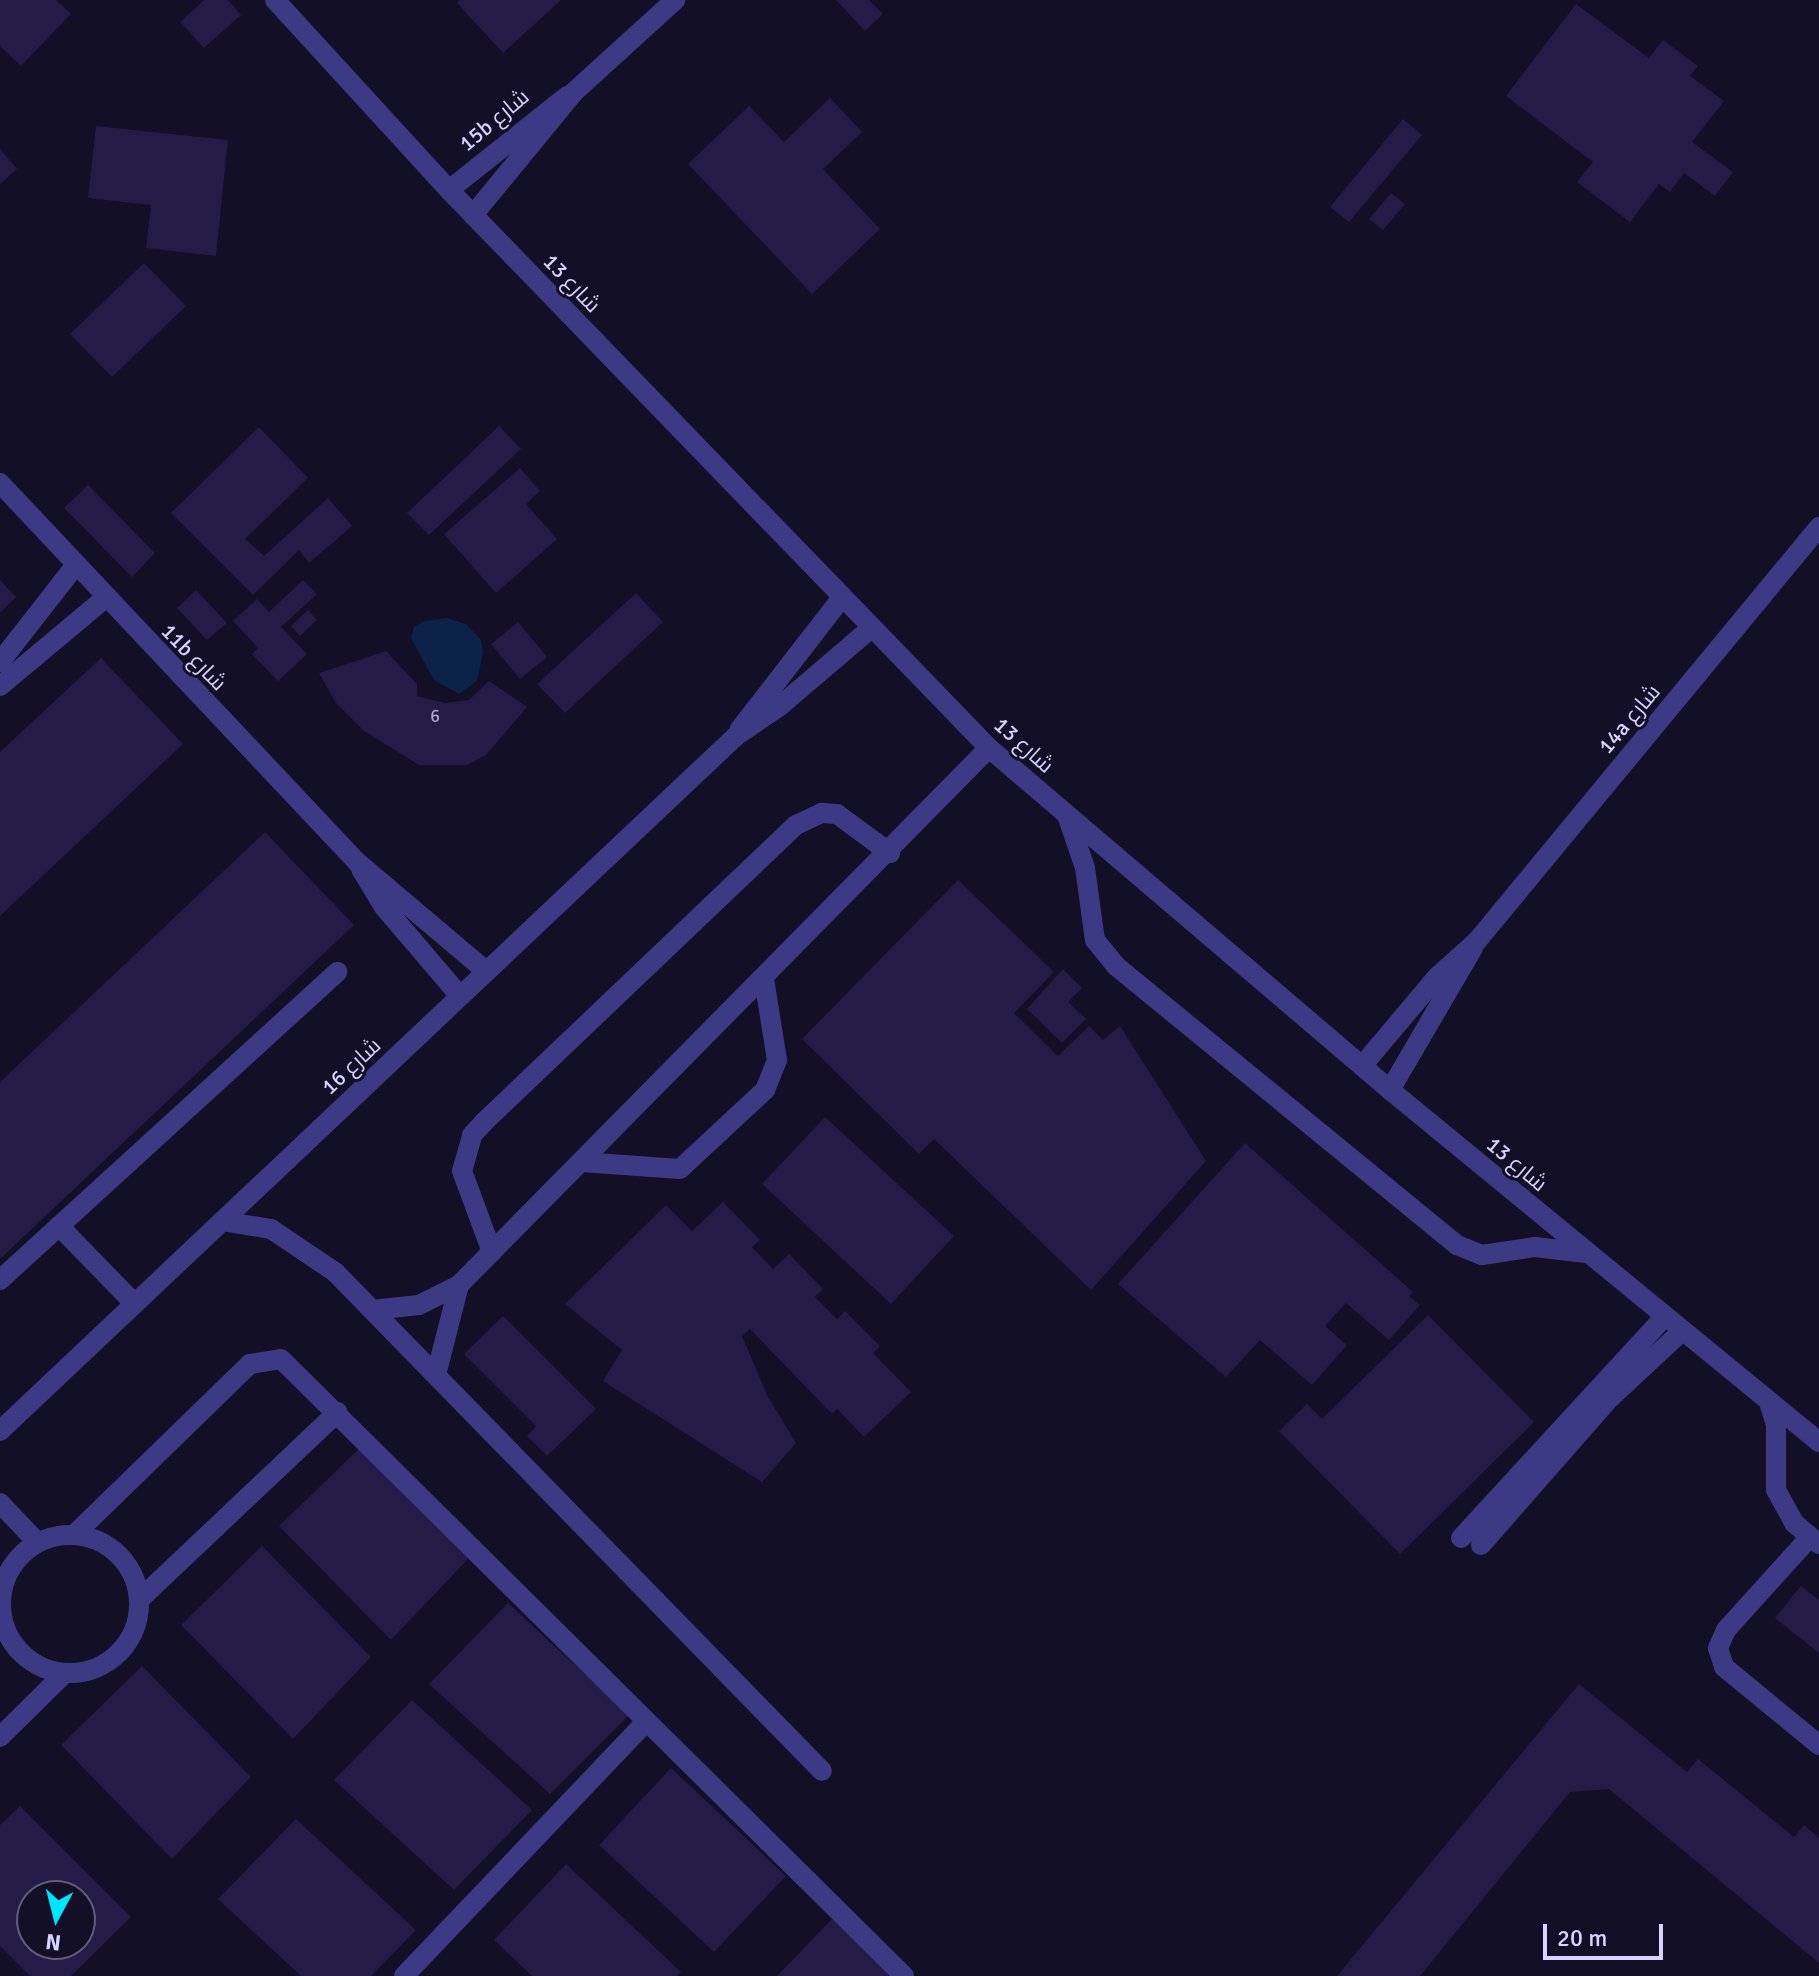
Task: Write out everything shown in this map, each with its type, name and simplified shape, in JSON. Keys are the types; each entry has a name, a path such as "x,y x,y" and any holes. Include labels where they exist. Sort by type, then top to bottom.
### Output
{"street":[{"name":"شارع 13","path":"275,0 449,190 870,629 989,748 1390,1090 1819,1442"},
{"name":"15b شارع","path":"473,215 574,92 675,0"},
{"name":"15b شارع","path":"449,190 529,121 574,92"},
{"name":"11b شارع","path":"0,483 104,599 357,862 486,971"},
{"name":"14a شارع","path":"1362,1066 1437,977 1477,941 1819,527"},
{"path":"0,662 75,566"},
{"path":"0,686 104,599"},
{"name":"شارع 16","path":"736,736 841,599"},
{"name":"شارع 16","path":"0,1431 736,736 780,706 870,629"},
{"path":"372,1310 419,1305 459,1285 890,853 989,748"},
{"path":"492,1252 462,1171 472,1135 484,1122 808,817 822,813 850,820 890,853"},
{"path":"1067,815 1085,868 1095,940 1116,966 1457,1245 1482,1255 1535,1247 1586,1253"},
{"name":"11b شارع","path":"357,862 384,907 460,996"},
{"name":"14a شارع","path":"1390,1090 1477,941"},
{"path":"0,1280 337,972"},
{"path":"582,1162 680,1169 765,1090 777,1060 764,979"},
{"path":"222,1221 247,1222 293,1239 372,1310 822,1771"},
{"path":"59,1226 134,1303"},
{"path":"436,1375 459,1285"},
{"path":"1461,1538 1664,1317"},
{"path":"1481,1545 1607,1401 1682,1331"},
{"path":"75,1534 260,1359 291,1364 645,1723 904,1976"},
{"path":"1769,1402 1776,1425 1776,1490 1783,1507 1815,1540 1726,1630 1718,1648 1724,1667 1819,1745"},
{"path":"140,1599 338,1412"},
{"path":"0,1503 37,1542"},
{"path":"75,1534 94,1539 119,1555 136,1579 140,1599 139,1618 120,1653 103,1665 65,1673 30,1661 17,1648 1,1615 4,1565 37,1542 75,1534"},
{"path":"0,1737 65,1673"},
{"path":"404,1976 645,1723"}],"water":[{"path":"447,618 466,624 481,640 483,653 477,681 459,694 434,680 411,638 414,627 425,621"}],"building":[{"path":"0,0 56,0 71,14 21,66 0,46"},
{"path":"204,0 228,0 241,15 204,48 180,22"},
{"path":"460,0 561,0 503,53 457,3"},
{"path":"836,0 869,0 883,14 865,31"},
{"path":"1576,4 1649,58 1663,40 1698,66 1690,76 1724,101 1692,142 1733,172 1715,196 1684,173 1670,192 1659,184 1630,222 1577,182 1593,162 1506,96"},
{"path":"830,98 862,132 823,169 880,229 812,294 688,164 749,106 784,142"},
{"path":"1403,119 1422,135 1349,222 1330,207"},
{"path":"96,126 228,140 216,256 146,248 151,205 88,198"},
{"path":"0,149 17,169 0,184"},
{"path":"1391,193 1405,204 1383,230 1369,219"},
{"path":"144,263 186,306 112,377 70,334"},
{"path":"499,426 521,449 429,535 407,513"},
{"path":"259,427 308,478 245,539 264,556 328,498 352,526 309,563 299,550 253,595 171,513"},
{"path":"520,468 540,491 526,504 557,539 496,593 444,534"},
{"path":"88,485 155,553 132,577 64,508"},
{"path":"0,580 16,597 0,613"},
{"path":"303,580 317,594 281,627 307,654 278,681 252,654 258,648 233,621 257,599 269,612"},
{"path":"196,590 227,623 207,640 177,608"},
{"path":"636,593 663,622 565,713 537,684"},
{"path":"308,610 317,620 300,636 291,626"},
{"path":"518,622 547,657 520,679 491,644"},
{"path":"386,651 417,684 417,696 445,703 469,700 489,681 527,707 486,755 467,765 419,765 364,731 336,703 319,673"},
{"path":"101,658 183,744 0,916 0,752"},
{"path":"265,832 354,925 0,1259 0,1082"},
{"path":"958,880 1054,972 1014,1013 1058,1056 1089,1026 1103,1040 1120,1026 1206,1161 1091,1290 934,1139 919,1154 802,1039"},
{"path":"1063,969 1082,988 1068,1002 1086,1019 1062,1043 1027,1009"},
{"path":"825,1117 954,1236 891,1304 762,1184"},
{"path":"1245,1143 1413,1292 1409,1296 1420,1305 1389,1340 1346,1303 1325,1326 1347,1345 1312,1385 1260,1340 1226,1377 1118,1284"},
{"path":"723,1202 760,1240 752,1247 773,1269 789,1254 823,1289 815,1297 837,1319 845,1311 880,1346 873,1353 911,1392 864,1437 837,1409 832,1414 750,1329 742,1336 768,1397 796,1443 762,1482 603,1381 622,1350 565,1304 666,1205 692,1231"},
{"path":"1428,1315 1534,1422 1400,1554 1279,1431 1307,1404 1322,1419"},
{"path":"503,1316 596,1409 547,1456 527,1436 536,1426 464,1354"},
{"path":"360,1448 469,1558 391,1640 279,1526"},
{"path":"262,1546 371,1657 293,1739 181,1625"},
{"path":"1801,1586 1819,1600 1819,1653 1775,1618"},
{"path":"508,1603 629,1715 550,1794 429,1684"},
{"path":"142,1666 251,1777 172,1859 61,1745"},
{"path":"1579,1684 1687,1772 1698,1759 1794,1837 1804,1825 1819,1838 1819,1963 1609,1789 1570,1792 1420,1976 1337,1976"},
{"path":"412,1700 532,1810 454,1890 334,1780"},
{"path":"671,1768 786,1876 714,1952 599,1845"},
{"path":"20,1806 94,1880 16,1880 16,1960 87,1960 71,1976 30,1976 0,1946 0,1825"},
{"path":"296,1819 416,1930 371,1976 301,1976 218,1899"},
{"path":"566,1864 681,1972 677,1976 532,1976 494,1940"},
{"path":"96,1882 131,1917 96,1951"},
{"path":"832,1919 892,1976 777,1976"}]}
